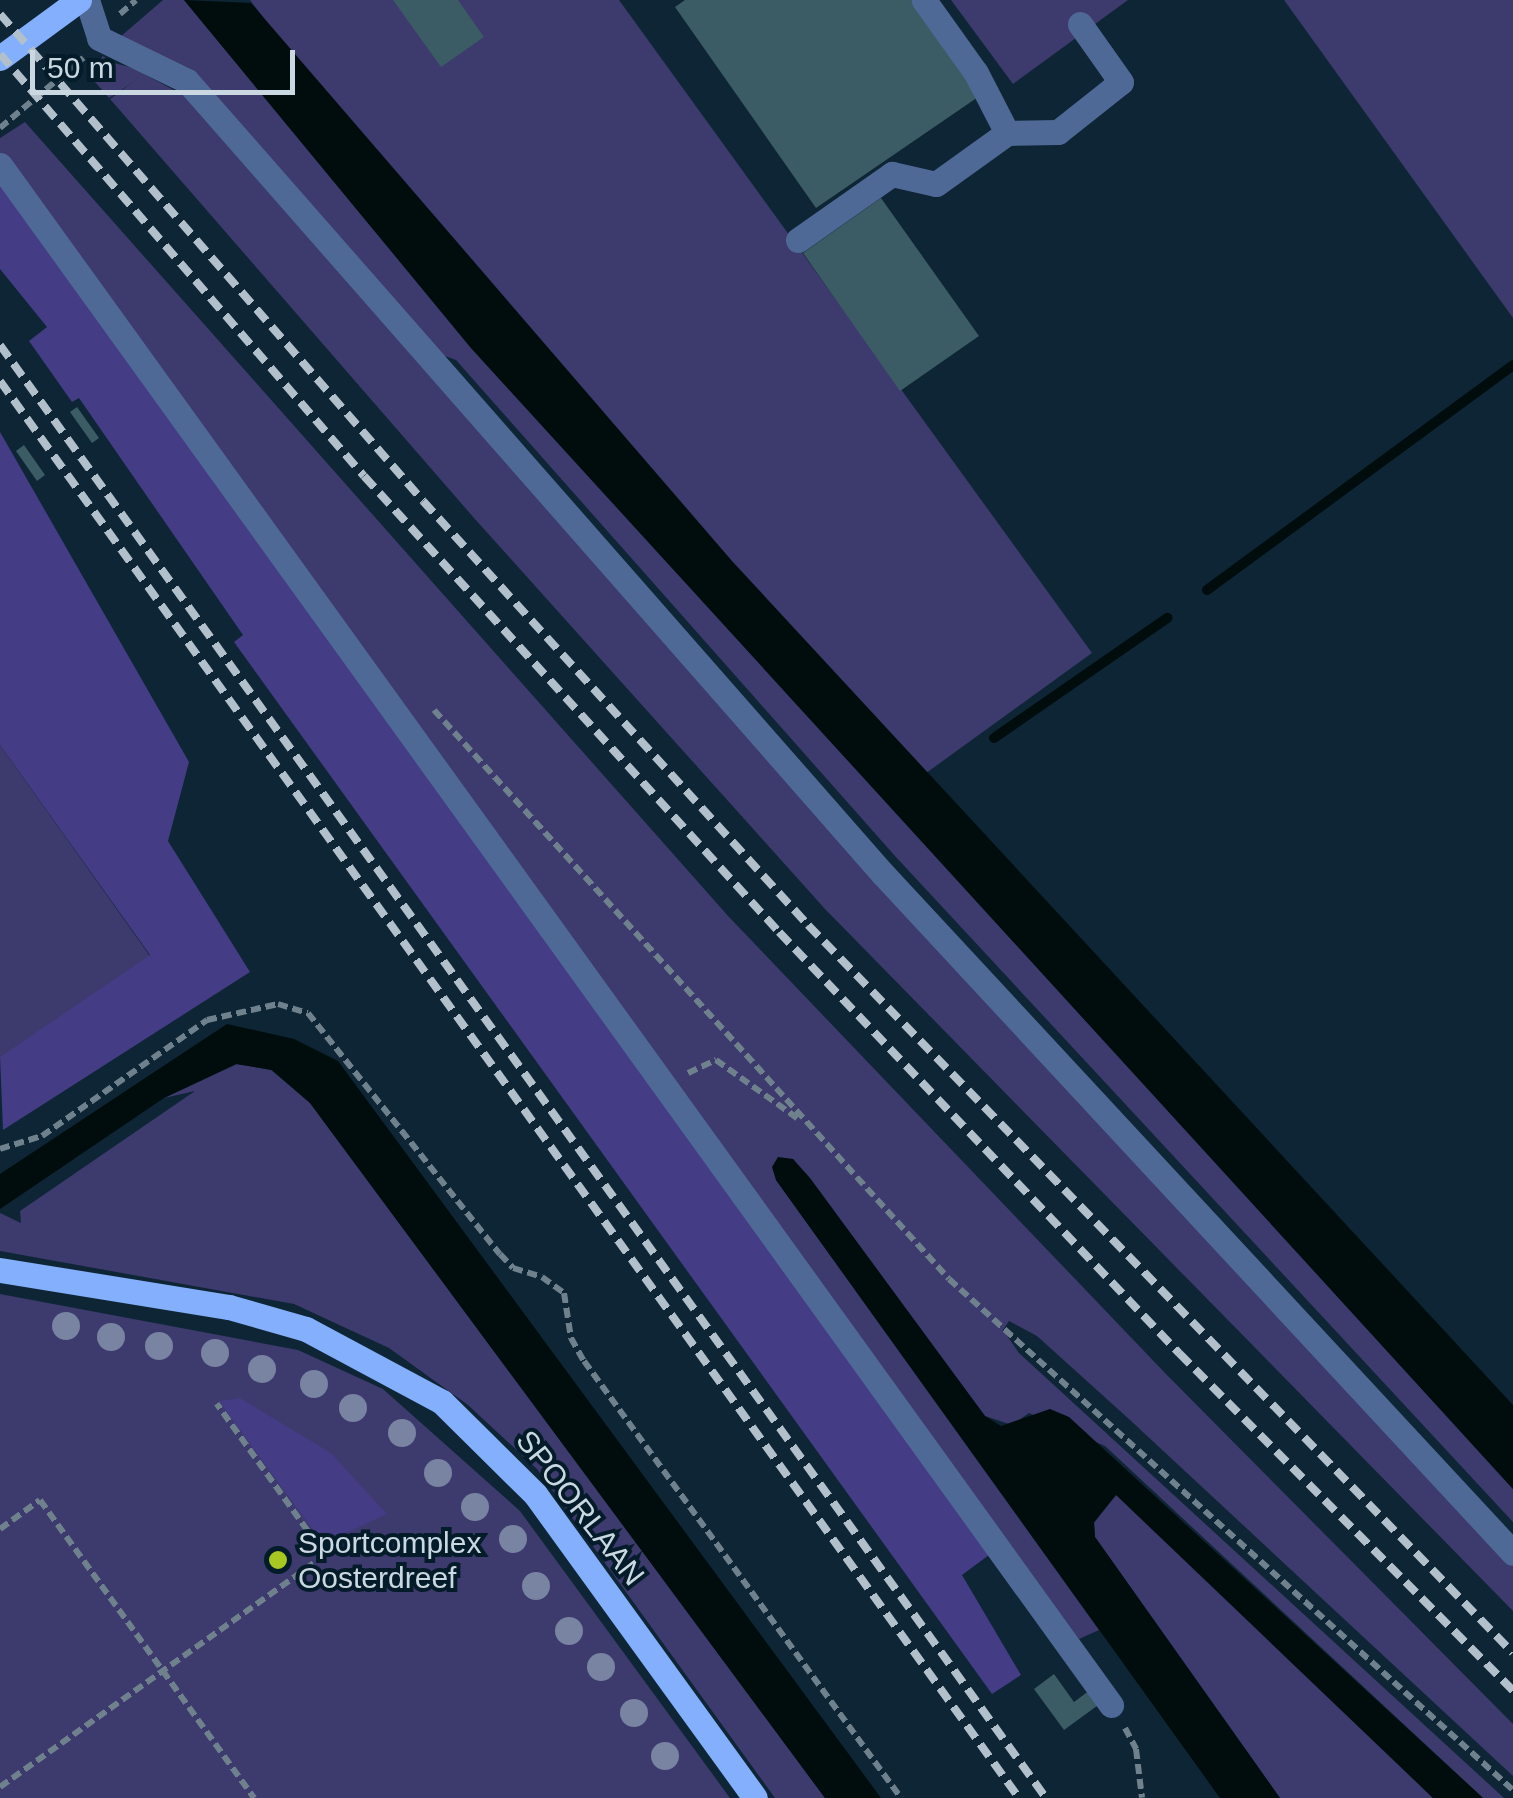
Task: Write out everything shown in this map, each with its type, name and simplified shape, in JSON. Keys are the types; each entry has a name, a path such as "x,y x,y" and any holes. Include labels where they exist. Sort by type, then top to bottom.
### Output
{"main road":[{"path":"0,58 79,0"},
{"name":"SPOORLAAN","path":"0,1270 229,1307 306,1330 442,1402 535,1494 755,1798"}],"lane":[{"path":"87,0 99,38 187,82 883,874 1513,1553"},
{"path":"924,0 976,72 1007,132"},
{"path":"798,240 892,174 936,184 1007,132 1058,132 1120,82 1080,24"},
{"path":"0,165 1110,1704"}],"path":[{"path":"126,8 136,0"},
{"path":"0,128 67,75 99,38"},
{"path":"430,706 949,1279 1513,1790"},
{"path":"0,1148 42,1136 207,1020 278,1004 308,1012 513,1268 542,1276 564,1293 571,1338 584,1362 901,1798"},
{"path":"676,1102 693,1066 716,1060 817,1135"},
{"path":"0,1787 325,1555 217,1404"},
{"path":"0,1530 40,1500 254,1798"},
{"path":"1110,1704 1136,1750 1142,1798"}],"shaded area":[{"path":"163,0 184,0 471,348 1513,1489 1513,1522 895,856 456,360 429,350 191,71 120,37"},
{"path":"184,0 251,3 732,561 1513,1405 1513,1489 471,348"},
{"path":"250,0 619,0 1092,653 911,784 434,242"},
{"path":"951,0 1128,0 1013,84"},
{"path":"1284,0 1513,0 1513,318"},
{"path":"103,56 149,72 109,98 87,73"},
{"path":"144,74 183,95 870,876 1513,1563 1513,1611 825,909 474,518 110,99"},
{"path":"25,122 729,917 1166,1374 1513,1724 1513,1776 1037,1336 1009,1321 1003,1330 1019,1353 1504,1798 1483,1798 1105,1446 1029,1413 1012,1425 985,1416 793,1159 776,1180 1099,1630 1079,1639 0,155 0,138"},
{"path":"0,184 989,1555 962,1575 1021,1675 992,1694 234,642 243,635 79,398 72,402 29,341 47,327 0,269"},
{"path":"0,432 189,762 168,841 250,972 3,1130 0,1057 150,955 0,745"},
{"path":"0,745 150,956 0,1058"},
{"path":"227,1024 294,1039 338,1061 881,1798 825,1798 310,1103 272,1070 236,1064 164,1098 0,1209 0,1174"},
{"path":"237,1064 271,1070 310,1103 825,1798 775,1798 537,1469 468,1405 389,1348 294,1304 0,1251 0,1213 21,1223 20,1211 195,1091 164,1098"},
{"path":"778,1157 793,1159 810,1178 985,1416 1001,1426 1050,1409 1069,1417 1483,1798 1433,1798 1116,1495 1094,1522 1095,1537 1280,1798 1220,1798 776,1180 772,1167"},
{"name":"Sportcomplex Oosterdreef","path":"0,1294 298,1350 383,1389 520,1511 730,1798 0,1798"},
{"path":"240,1398 331,1453 387,1514 323,1544 219,1401"},
{"path":"1116,1495 1125,1498 1433,1798 1280,1798 1095,1537 1094,1523"}],"building":[{"path":"393,0 458,0 484,37 441,67"},
{"path":"685,0 915,0 981,95 816,208 675,7"},
{"path":"881,198 979,336 900,391 803,253"},
{"path":"77,407 99,438 92,443 70,412"},
{"path":"24,445 45,475 37,481 16,451"},
{"path":"1054,1674 1074,1702 1090,1690 1101,1703 1064,1730 1034,1689"}],"waterway":[{"path":"1207,590 1513,365"},
{"path":"994,738 1167,618"}],"railway":[{"path":"0,14 423,501 808,925 1513,1653"},
{"path":"0,54 364,476 779,932 1179,1353 1513,1691"},
{"path":"0,345 1046,1798"},
{"path":"0,381 1019,1798"}],"place":[{"name":"Sportcomplex Oosterdreef","path":"278,1560"}]}
